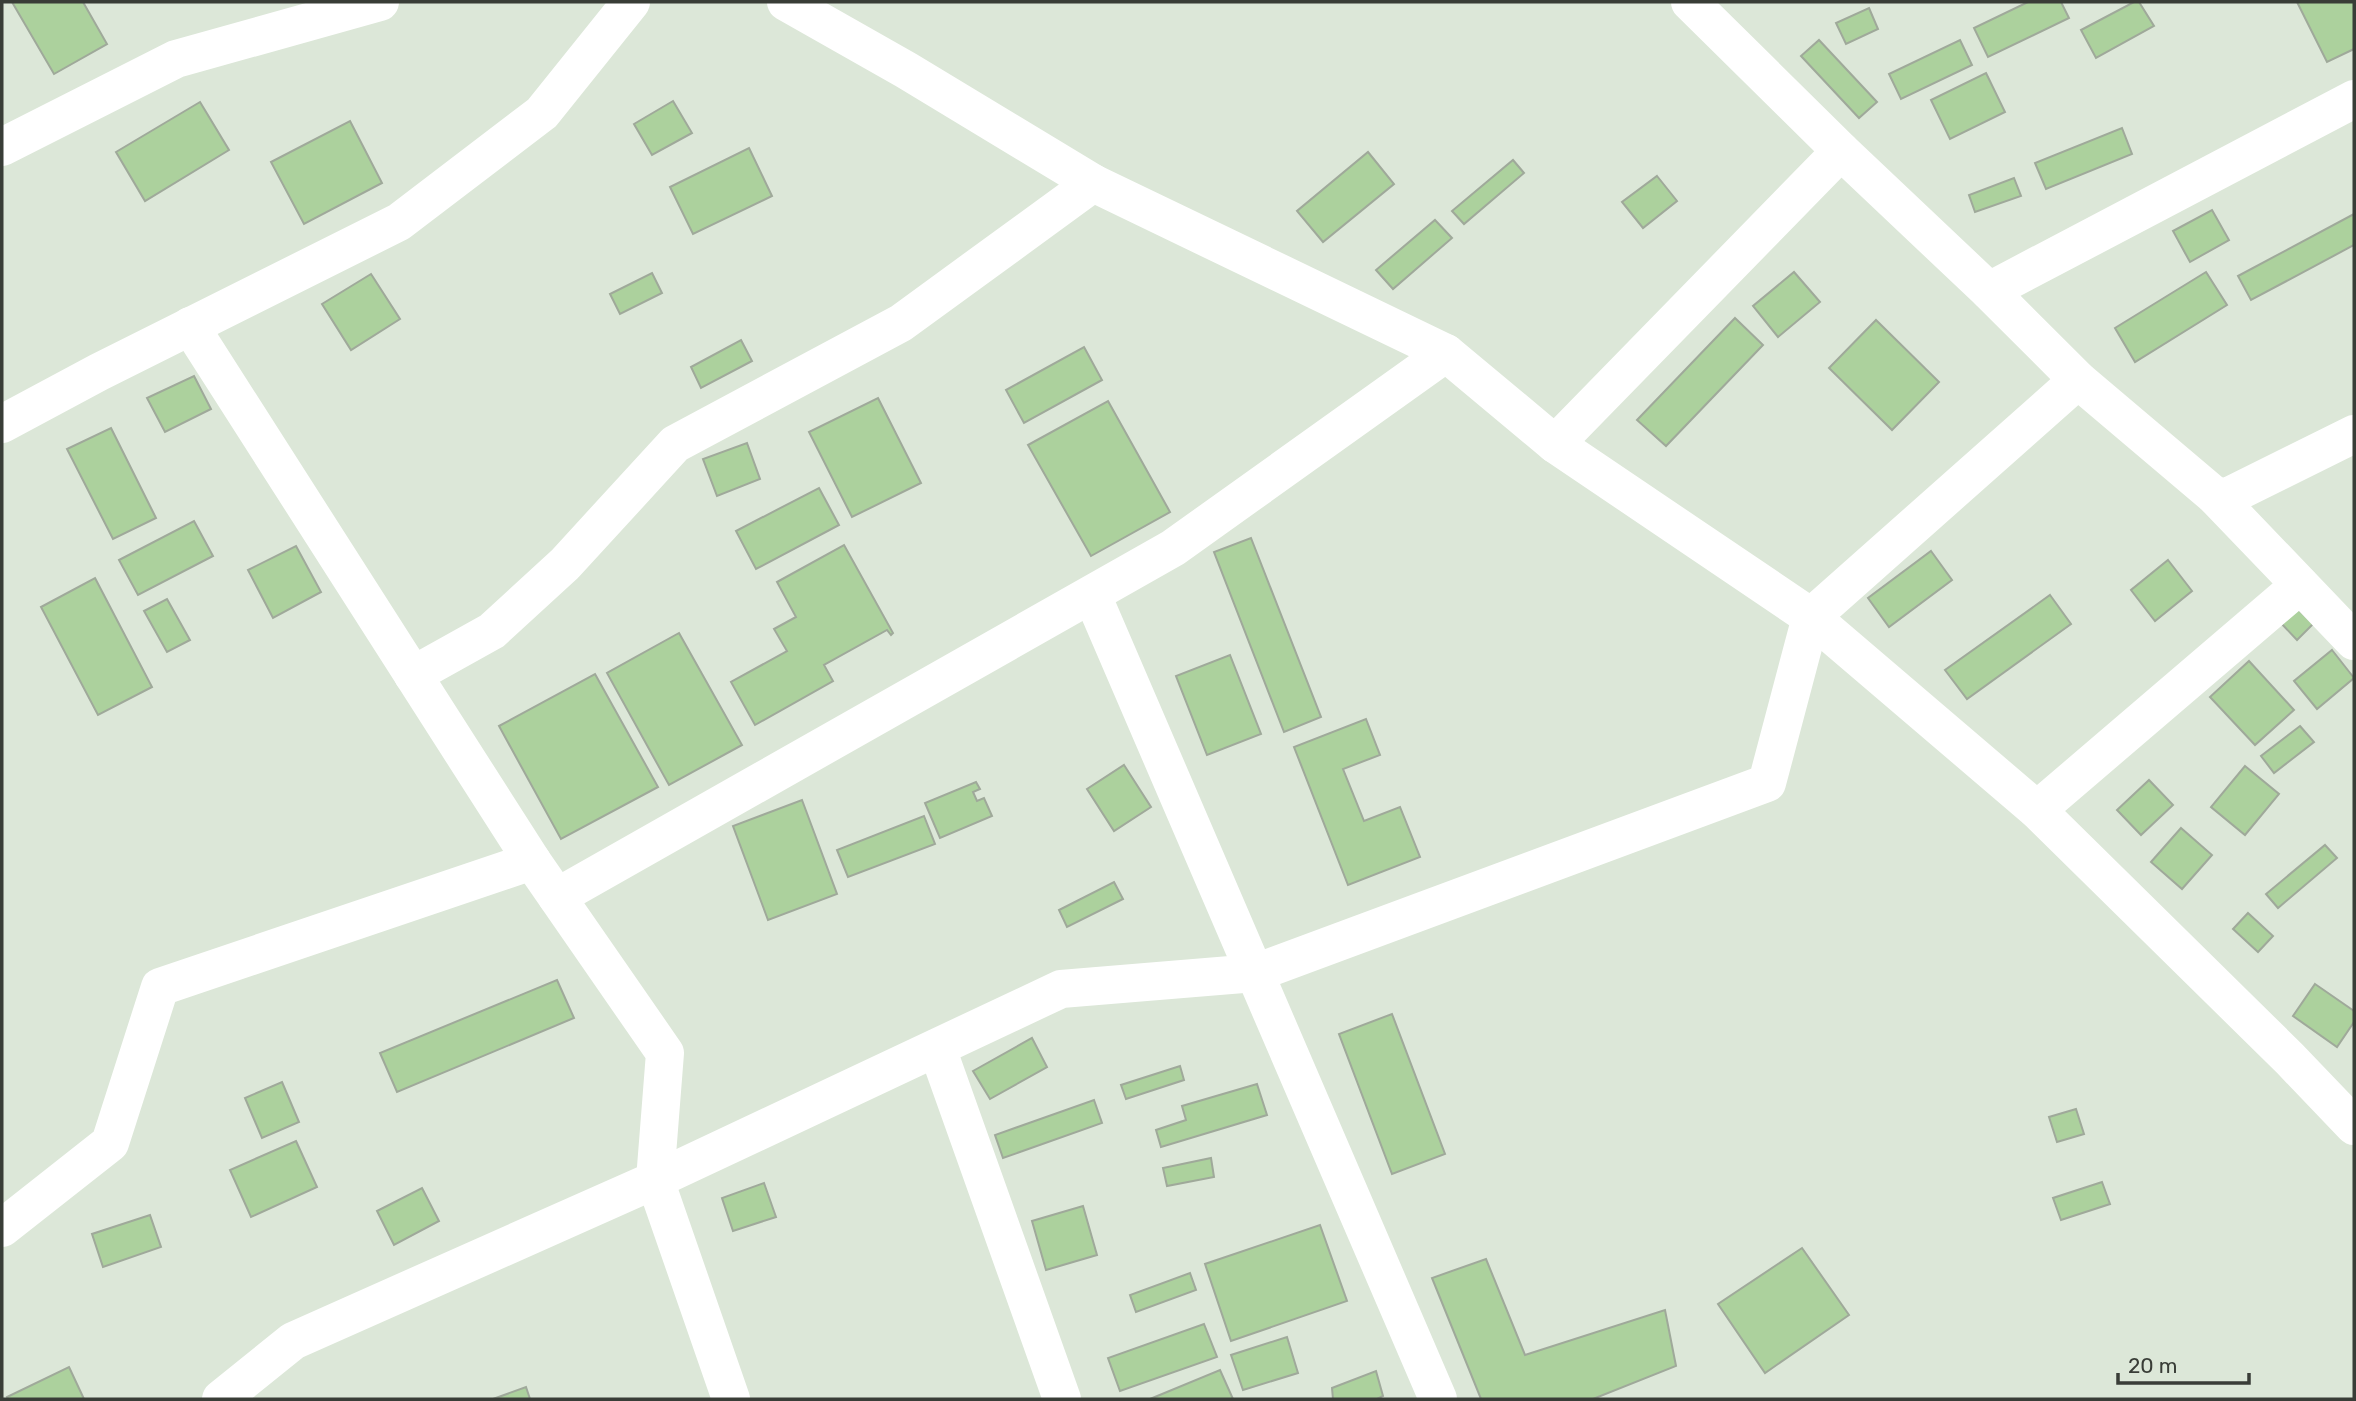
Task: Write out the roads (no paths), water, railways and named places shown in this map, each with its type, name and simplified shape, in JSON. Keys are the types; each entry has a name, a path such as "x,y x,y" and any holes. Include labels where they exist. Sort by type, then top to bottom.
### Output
{"street":[{"path":"2,147 176,59 380,2"},
{"path":"2,424 399,222 542,113 631,2"},
{"path":"786,2 906,70 1093,183 1446,353 1555,444 1811,617 2038,810 2290,1059 2354,1126"},
{"path":"1699,3 1842,151 2078,380 2215,496 2354,641"},
{"path":"1989,291 2354,99"},
{"path":"1555,444 1842,151"},
{"path":"413,675 492,631 565,564 675,444 901,323 1093,183"},
{"path":"190,326 532,861 665,1053 655,1180 731,1399"},
{"path":"557,897 1173,548 1446,353"},
{"path":"221,1399 293,1341 655,1180 1061,989 1255,972 1767,783 1811,617 2078,380"},
{"path":"2215,496 2227,497 2354,434"},
{"path":"2038,810 2300,585"},
{"path":"1091,595 1438,1399"},
{"path":"2,1228 110,1143 160,987 532,861"},
{"path":"937,1048 1062,1399"}]}
